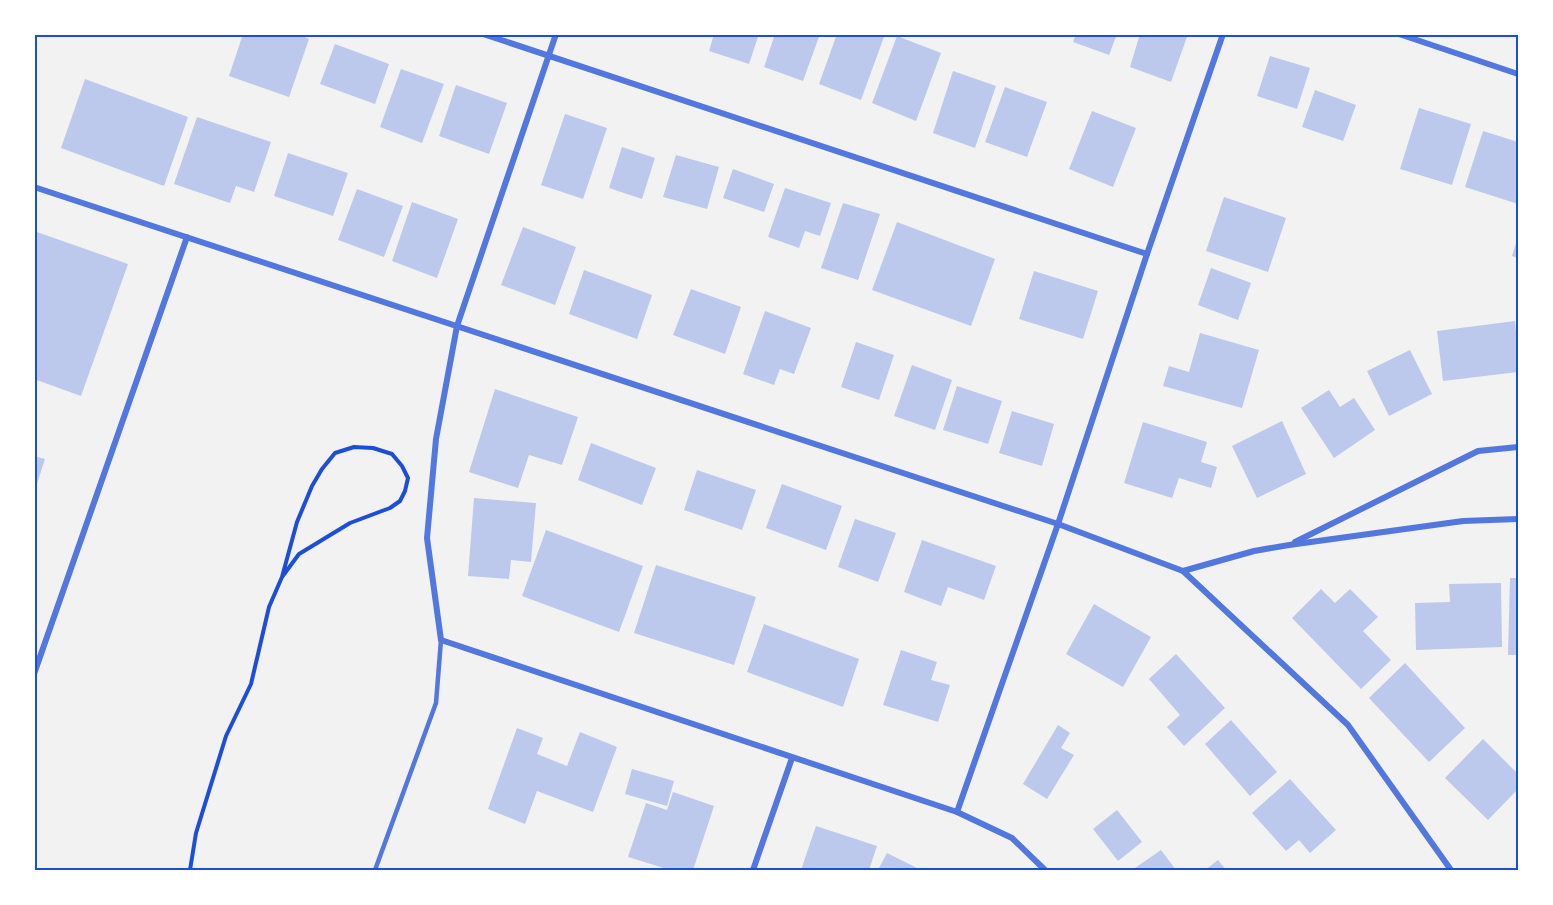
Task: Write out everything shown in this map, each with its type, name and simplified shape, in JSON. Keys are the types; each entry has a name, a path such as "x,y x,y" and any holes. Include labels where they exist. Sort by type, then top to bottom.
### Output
{"street":[{"path":"483,34 1147,254"},
{"path":"556,34 457,326 436,439 427,538 441,640 957,812 1012,838 1045,870"},
{"path":"957,812 1058,524 1147,254 1223,34"},
{"path":"1399,34 1518,74"},
{"path":"34,187 1058,524 1183,571 1348,725 1451,870"},
{"path":"34,674 187,237"},
{"path":"1289,545 1479,451 1518,447"},
{"path":"1183,571 1254,551 1289,545 1462,521 1518,519"},
{"path":"753,870 792,758"}],"lane":[{"path":"375,870 436,703 441,640"}],"path":[{"path":"190,870 196,834 226,736 251,684 269,607 282,577 297,522 312,486 335,453 354,447 373,448 392,454 408,478 400,501 390,508 350,522 299,554 282,577"}],"building":[{"path":"243,34 297,34 309,39 289,97 229,76"},
{"path":"714,34 759,34 749,64 709,51"},
{"path":"775,34 820,34 803,81 764,67"},
{"path":"837,34 885,34 861,100 819,84"},
{"path":"1076,34 1117,34 1109,55 1073,42"},
{"path":"1140,34 1188,34 1171,82 1130,67"},
{"path":"897,36 941,53 916,121 872,103"},
{"path":"335,44 389,64 375,104 320,84"},
{"path":"1270,56 1310,68 1297,109 1257,96"},
{"path":"401,69 444,84 422,143 380,127"},
{"path":"953,71 996,86 975,148 933,133"},
{"path":"85,79 188,117 164,186 61,148"},
{"path":"456,85 507,103 489,154 439,136"},
{"path":"1005,87 1047,102 1027,157 985,142"},
{"path":"1315,90 1356,105 1343,141 1302,127"},
{"path":"1419,108 1471,124 1452,185 1400,169"},
{"path":"1092,111 1136,128 1113,187 1069,169"},
{"path":"565,114 607,128 583,199 541,185"},
{"path":"197,117 271,142 254,192 236,186 230,203 174,184"},
{"path":"1483,131 1518,142 1518,204 1465,187"},
{"path":"622,147 655,158 642,199 609,188"},
{"path":"288,153 348,173 333,216 274,196"},
{"path":"676,155 719,167 707,209 663,197"},
{"path":"733,169 774,184 764,212 723,198"},
{"path":"785,188 831,203 820,236 805,231 799,248 768,237"},
{"path":"357,189 403,206 384,257 338,240"},
{"path":"1224,197 1286,218 1268,272 1206,251"},
{"path":"412,202 458,219 437,278 392,261"},
{"path":"843,203 880,214 858,280 821,268"},
{"path":"897,222 995,259 971,326 872,290"},
{"path":"523,227 576,247 555,305 501,285"},
{"path":"34,231 128,264 81,396 34,379"},
{"path":"1518,237 1518,258 1512,256"},
{"path":"1211,268 1251,283 1238,320 1198,305"},
{"path":"584,270 652,295 637,339 569,314"},
{"path":"1034,271 1098,291 1083,339 1019,319"},
{"path":"691,289 741,307 725,354 673,335"},
{"path":"765,311 811,328 794,374 780,369 774,385 743,374"},
{"path":"1515,321 1518,372 1443,381 1437,331"},
{"path":"1200,333 1259,350 1242,408 1163,386 1169,366 1189,372"},
{"path":"856,342 894,355 879,400 841,387"},
{"path":"1410,350 1432,394 1389,416 1367,371"},
{"path":"912,365 952,380 935,430 894,416"},
{"path":"957,386 1002,401 988,444 943,430"},
{"path":"495,389 578,417 562,465 529,455 518,488 469,472"},
{"path":"1329,390 1340,407 1354,398 1375,430 1334,458 1301,408"},
{"path":"1012,411 1054,424 1042,466 999,453"},
{"path":"1282,421 1306,474 1257,498 1232,446"},
{"path":"1143,422 1207,442 1201,462 1217,467 1211,488 1179,478 1172,498 1124,483"},
{"path":"591,443 656,468 642,505 578,480"},
{"path":"34,456 45,459 35,490 34,490"},
{"path":"697,470 756,490 742,530 684,510"},
{"path":"782,484 842,506 826,550 766,528"},
{"path":"474,498 536,503 531,562 511,560 509,579 468,576"},
{"path":"855,519 896,533 878,582 838,567"},
{"path":"546,530 643,566 619,632 522,596"},
{"path":"922,540 996,566 984,600 948,587 941,606 904,592"},
{"path":"656,565 756,597 734,665 634,633"},
{"path":"1510,578 1518,578 1518,655 1508,655"},
{"path":"1501,583 1502,647 1416,650 1415,603 1450,602 1449,584"},
{"path":"1321,589 1335,603 1350,589 1378,617 1363,631 1391,660 1361,689 1292,618"},
{"path":"1094,604 1151,637 1123,687 1066,654"},
{"path":"764,624 859,659 843,707 747,672"},
{"path":"901,650 937,662 931,680 950,685 938,722 883,705"},
{"path":"1176,654 1225,708 1184,746 1167,727 1180,715 1149,679"},
{"path":"1405,663 1465,728 1429,762 1369,698"},
{"path":"1231,720 1277,772 1250,796 1205,744"},
{"path":"1058,725 1070,733 1061,748 1074,755 1047,799 1023,784"},
{"path":"517,728 543,738 537,754 567,766 580,732 617,747 593,812 537,791 525,824 488,809"},
{"path":"1483,739 1518,774 1518,789 1488,820 1445,778"},
{"path":"632,769 674,781 667,806 625,794"},
{"path":"1290,779 1336,830 1310,853 1299,840 1286,851 1252,813"},
{"path":"673,792 714,806 693,870 670,870 628,857 646,803 667,810"},
{"path":"1117,810 1142,842 1118,861 1093,829"},
{"path":"816,826 877,846 869,870 801,870"},
{"path":"1161,850 1176,870 1132,870"},
{"path":"887,853 921,870 878,870"},
{"path":"1218,860 1226,870 1205,870"}]}
